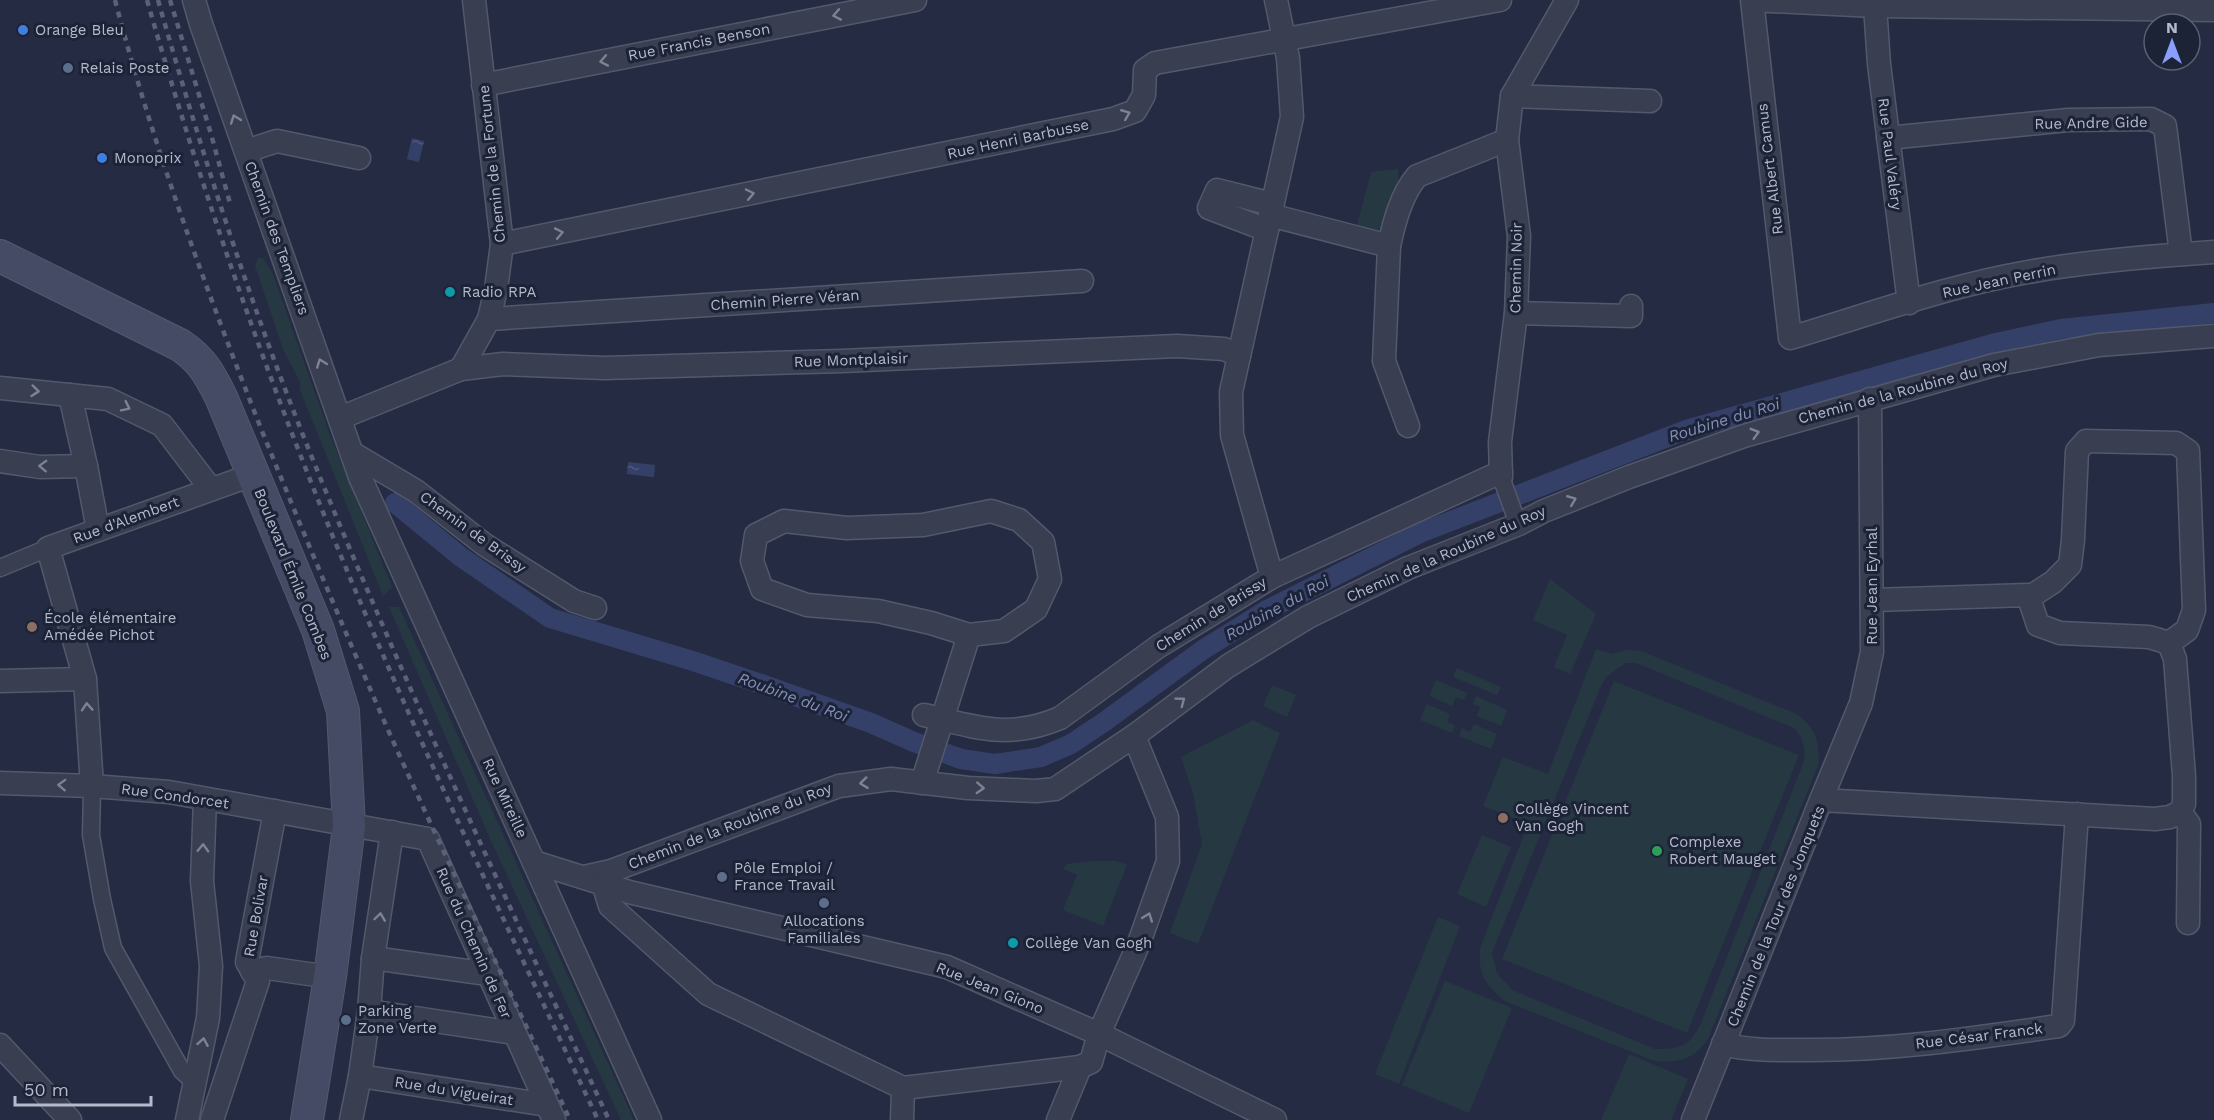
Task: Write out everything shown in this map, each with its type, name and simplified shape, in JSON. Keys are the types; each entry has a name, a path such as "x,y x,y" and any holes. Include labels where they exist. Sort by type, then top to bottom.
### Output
{"main road":[{"name":"Boulevard Émile Combes","path":"3,258 180,345 207,368 318,630 343,711 349,826 330,977 307,1120"}],"street":[{"name":"Chemin des Templiers","path":"194,0 360,477"},
{"name":"Chemin de la Fortune","path":"461,369 489,319 502,244 474,0"},
{"name":"Rue Francis Benson","path":"483,85 915,0"},
{"path":"1272,577 1232,435 1231,392 1292,117 1288,58 1276,0"},
{"name":"Rue Henri Barbusse","path":"502,244 1113,119 1135,111 1144,95 1145,70 1155,63 1500,0"},
{"name":"Chemin Noir","path":"1514,513 1501,475 1500,442 1516,313 1520,236 1507,140 1512,96 1567,0"},
{"path":"1752,0 1875,6 2093,3 2214,10"},
{"name":"Rue Albert Camus","path":"1752,0 1790,338"},
{"name":"Rue Paul Valéry","path":"1875,6 1888,138 1909,303"},
{"path":"1512,96 1650,101"},
{"name":"Rue Andre Gide","path":"1888,138 2068,120 2151,118 2165,126 2181,254"},
{"path":"1408,426 1384,361 1389,246 1408,187 1417,176 1507,140"},
{"path":"246,151 277,141 359,158"},
{"path":"1270,216 1389,246"},
{"name":"Rue Jean Perrin","path":"1790,338 1961,287 2027,272 2214,252"},
{"name":"Chemin Pierre Véran","path":"489,319 1082,281"},
{"path":"1516,313 1631,316 1631,306"},
{"name":"Chemin de la Roubine du Roy","path":"593,880 611,871 839,786 924,776 968,788 1036,791 1055,789 1134,736 1228,666 1308,616 1408,568 1629,477 1744,436 1994,365 2099,345 2214,336"},
{"name":"Rue Montplaisir","path":"461,369 503,364 605,368 842,361 1177,346 1224,349 1239,356"},
{"path":"340,418 461,369"},
{"path":"0,388 108,399 162,425 211,489"},
{"path":"70,395 98,530"},
{"name":"Rue Jean Eyrhal","path":"1821,800 1861,703 1872,652 1870,399"},
{"path":"1873,600 2033,595 2053,582 2070,565 2077,451 2086,441 2176,443 2188,451 2194,610 2187,630 2169,643"},
{"name":"Chemin de Brissy","path":"352,453 416,491 505,558 574,601 595,608"},
{"path":"0,461 40,466 86,466"},
{"name":"Rue d'Alembert","path":"0,568 48,548 252,475"},
{"name":"Chemin de Brissy","path":"936,720 981,729 1003,730 1042,725 1060,718 1159,646 1272,577 1501,475"},
{"name":"Rue Mireille","path":"360,477 650,1120"},
{"path":"991,511 1020,520 1043,542 1050,579 1036,609 1004,631 969,635 931,623 878,611 807,605 762,589 752,561 756,535 784,521 847,528 923,525 991,511"},
{"path":"48,548 85,679 92,786 91,835 113,948 182,1071 195,1084"},
{"path":"2028,595 2038,625 2060,633 2150,638 2169,643"},
{"path":"924,776 936,720 969,635"},
{"path":"2169,643 2175,659 2184,776 2184,804 2175,815 2189,824 2188,923"},
{"path":"0,681 85,679"},
{"path":"593,880 610,906 708,994 903,1088 1080,1067 1091,1062 1099,1035 1141,937 1168,861 1167,817 1134,736"},
{"name":"Rue Condorcet","path":"0,783 92,786 169,792 349,826"},
{"path":"188,1120 208,1018 211,966 202,881 205,799"},
{"name":"Chemin de la Tour des Jonquets","path":"1693,1120 1821,800 2155,819 2175,815"},
{"name":"Rue Bolivar","path":"212,1120 258,981 247,962 275,811"},
{"name":"Rue César Franck","path":"1723,1044 1744,1050 1844,1050 1960,1040 2059,1026 2062,1021 2077,814"},
{"name":"Rue du Chemin de Fer","path":"349,826 428,839 550,1113"},
{"path":"351,1120 360,1076 392,832"},
{"name":"Rue Jean Giono","path":"534,862 629,892 947,967 1099,1035 1275,1120"},
{"path":"374,958 488,974"},
{"path":"252,971 267,968 330,977"},
{"path":"369,1011 514,1033"},
{"path":"0,1046 70,1120"},
{"path":"1058,1120 1080,1067"},
{"name":"Rue du Vigueirat","path":"360,1076 550,1113"},
{"path":"902,1120 903,1088"}],"shaded area":[{"path":"1398,169 1396,194 1381,228 1376,232 1356,229 1371,172"},
{"path":"258,258 263,258 272,272 330,435 392,587 383,596 300,390 300,382 283,349 255,266"},
{"path":"1550,579 1596,614 1570,674 1554,667 1567,635 1533,620"},
{"path":"389,607 399,607 634,1120 621,1120 491,841"},
{"path":"1596,649 1612,654 1626,650 1641,651 1797,714 1808,724 1815,735 1819,763 1708,1039 1697,1052 1685,1059 1654,1061 1505,1001 1484,978 1480,965 1480,948 1528,824 1483,806 1503,757 1548,774","holes":["1626,663 1636,663 1794,728 1802,739 1805,752 1804,761 1701,1023 1688,1042 1671,1048 1655,1049 1512,990 1497,973 1492,953 1601,686 1607,676"]},
{"path":"1457,668 1501,687 1497,695 1453,677"},
{"path":"1436,680 1467,693 1464,700 1456,697 1452,706 1429,696"},
{"path":"1614,681 1799,755 1687,1033 1502,959"},
{"path":"1272,685 1296,695 1287,717 1263,706"},
{"path":"1476,696 1507,710 1501,726 1477,716 1480,707 1473,704"},
{"path":"1427,704 1450,714 1447,722 1455,725 1452,733 1420,720"},
{"path":"1253,720 1280,733 1198,944 1170,933 1202,844 1193,793 1181,757"},
{"path":"1474,724 1497,734 1491,749 1459,736 1462,728 1470,732"},
{"path":"1482,835 1511,847 1486,907 1457,894"},
{"path":"1116,861 1127,865 1103,926 1063,910 1077,875 1063,869 1067,864"},
{"path":"1438,917 1460,926 1399,1084 1375,1074"},
{"path":"1445,981 1512,1008 1469,1113 1402,1085"},
{"path":"1629,1054 1688,1079 1671,1120 1601,1120"}],"water":[{"path":"412,138 424,141 419,162 407,159"},
{"path":"628,462 655,465 654,477 627,474"}],"waterway":[{"name":"Roubine du Roi","path":"395,503 461,557 550,618 764,685 871,723 961,759 995,764 1041,757 1071,744 1204,649 1267,610 1420,533 1686,430 1996,343 2061,329 2214,313"}],"railway":[{"path":"115,0 146,108 181,215 219,321 275,463 385,723 570,1120"},
{"path":"147,0 199,172 238,286 334,539 443,790 598,1120"},
{"path":"158,0 228,230 311,455 418,706 609,1120"},
{"path":"170,0 231,207"}],"place":[{"name":"Orange Bleu","path":"23,30"},
{"name":"Relais Poste","path":"68,68"},
{"name":"Monoprix","path":"102,158"},
{"name":"Radio RPA","path":"450,292"},
{"name":"École élémentaire Amédée Pichot","path":"32,627"},
{"name":"Collège Vincent Van Gogh","path":"1503,818"},
{"name":"Complexe Robert Mauget","path":"1657,851"},
{"name":"Pôle Emploi / France Travail","path":"722,877"},
{"name":"Allocations Familiales","path":"824,903"},
{"name":"Collège Van Gogh","path":"1013,943"},
{"name":"Parking Zone Verte","path":"346,1020"}]}
